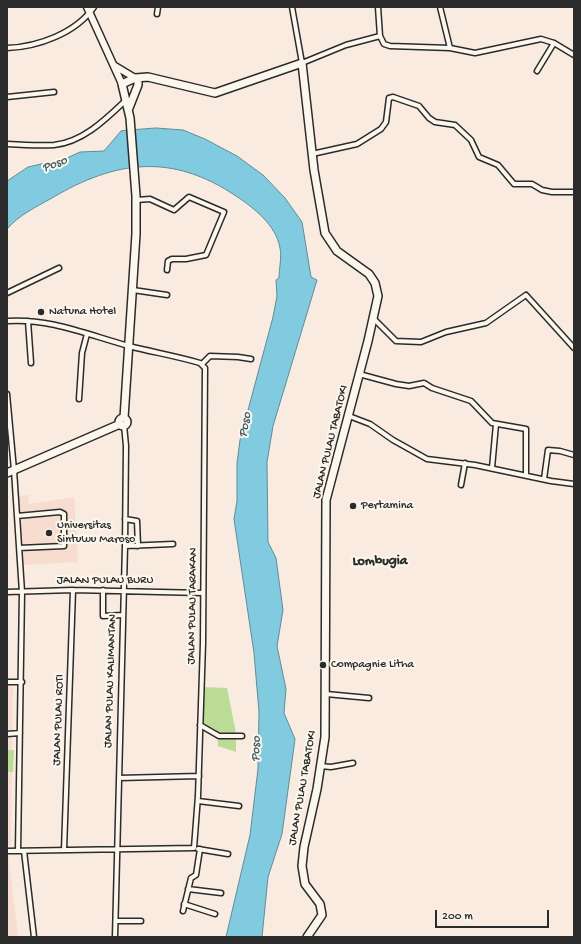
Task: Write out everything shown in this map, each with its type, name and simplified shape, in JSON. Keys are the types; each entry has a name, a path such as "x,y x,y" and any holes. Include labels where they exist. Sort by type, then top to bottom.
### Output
{"highway":[{"path":"7,473 122,423 133,290 136,198 129,108 122,84 135,78 145,77 215,93 302,63"},
{"name":"JALAN PULAU TABATOKI","path":"302,63 312,154 325,233 337,251 371,277 378,296 374,319 326,500 325,737 304,847 302,866 304,882 320,904 322,915 307,937"},
{"path":"126,96 145,77"},
{"path":"129,108 138,85 138,80 135,78"}],"main road":[{"path":"87,7 122,84"},
{"path":"115,66 135,78"}],"street":[{"path":"7,48 26,47 67,31 90,13 94,7"},
{"path":"157,14 158,7"},
{"path":"292,7 302,63 346,45 380,36"},
{"path":"378,7 380,36 384,44 390,46 450,48 474,53 539,39 554,43 574,55"},
{"path":"440,7 450,48"},
{"path":"537,71 554,43"},
{"path":"7,97 54,92"},
{"path":"7,144 53,145 72,140 105,120 126,96"},
{"path":"312,154 358,144 381,129 387,118 389,98 393,97 419,106 429,118 435,122 454,125 471,140 479,157 498,165 514,184 532,184 542,190 552,192 574,192"},
{"path":"136,198 150,199 174,210 189,197 224,212 206,255 186,259 172,259 168,261 167,270"},
{"path":"7,292 59,268"},
{"path":"133,290 167,295"},
{"path":"374,319 396,340 421,342 446,332 488,322 526,295 574,348"},
{"path":"7,321 49,323 128,346 202,364 210,356 251,359"},
{"path":"28,321 31,363"},
{"path":"79,399 82,353 87,334"},
{"name":"JALAN PULAU TARAKAN","path":"194,848 199,776 203,593 205,368 202,364"},
{"path":"359,374 409,386 424,383 432,388 459,396 472,402 488,420 496,424 526,429 526,476"},
{"path":"7,394 9,433 18,516 22,592 22,682 18,851"},
{"path":"349,416 370,424 392,440 423,457 465,463 526,476 574,484"},
{"name":"JALAN PULAU KALIMANTAN","path":"115,937 120,687 125,546 126,446 122,423"},
{"path":"492,468 496,424"},
{"path":"544,479 548,450 574,455"},
{"path":"461,485 465,463"},
{"path":"18,516 60,512 64,514 64,546 19,548"},
{"path":"125,519 137,521 138,546"},
{"path":"125,546 172,544"},
{"name":"JALAN PULAU ROTI","path":"64,850 72,590"},
{"path":"103,590 103,616 123,615"},
{"name":"JALAN PULAU BURU","path":"7,592 103,590 203,593"},
{"path":"7,682 22,682"},
{"path":"326,694 368,698"},
{"path":"200,726 219,736 242,736"},
{"path":"7,734 20,733"},
{"path":"320,766 333,767 353,763"},
{"path":"119,778 199,776"},
{"path":"198,801 239,806"},
{"path":"7,851 116,848 194,848 228,854"},
{"path":"183,911 191,878 196,875 200,849"},
{"path":"24,851 34,937"},
{"path":"188,889 221,893"},
{"path":"184,904 215,914"},
{"path":"116,921 141,920"}],"shaded area":[{"name":"Universitas Sintuwu Maroso","path":"28,495 29,504 74,497 78,562 23,565 18,496"},
{"path":"7,684 13,684 11,845 7,845"},
{"path":"8,852 18,937 7,937"}],"green space":[{"path":"202,687 227,688 236,733 236,752 218,746 216,730 202,722"},
{"path":"7,750 14,750 13,772 7,772"}],"water":[{"name":"Poso","path":"156,128 183,130 205,139 237,156 263,175 285,198 302,222 311,277 317,280 273,426 267,462 268,542 276,558 283,610 277,646 286,689 284,713 295,739 282,834 268,877 262,937 226,937 250,835 258,769 259,712 254,653 234,519 237,501 237,463 240,440 273,317 277,296 276,280 279,278 281,255 278,240 269,225 257,212 236,196 212,182 189,173 167,168 144,167 121,169 76,185 28,212 7,229 7,181 28,167 67,158 80,152 104,151 121,131"}],"place":[{"name":"Natuna Hotel","path":"41,312"},
{"name":"Pertamina","path":"353,506"},
{"name":"Universitas Sintuwu Maroso","path":"49,533"},
{"name":"Compagnie Litha","path":"323,665"}],"district":[{"name":"Lombugia","path":"380,562"}]}
